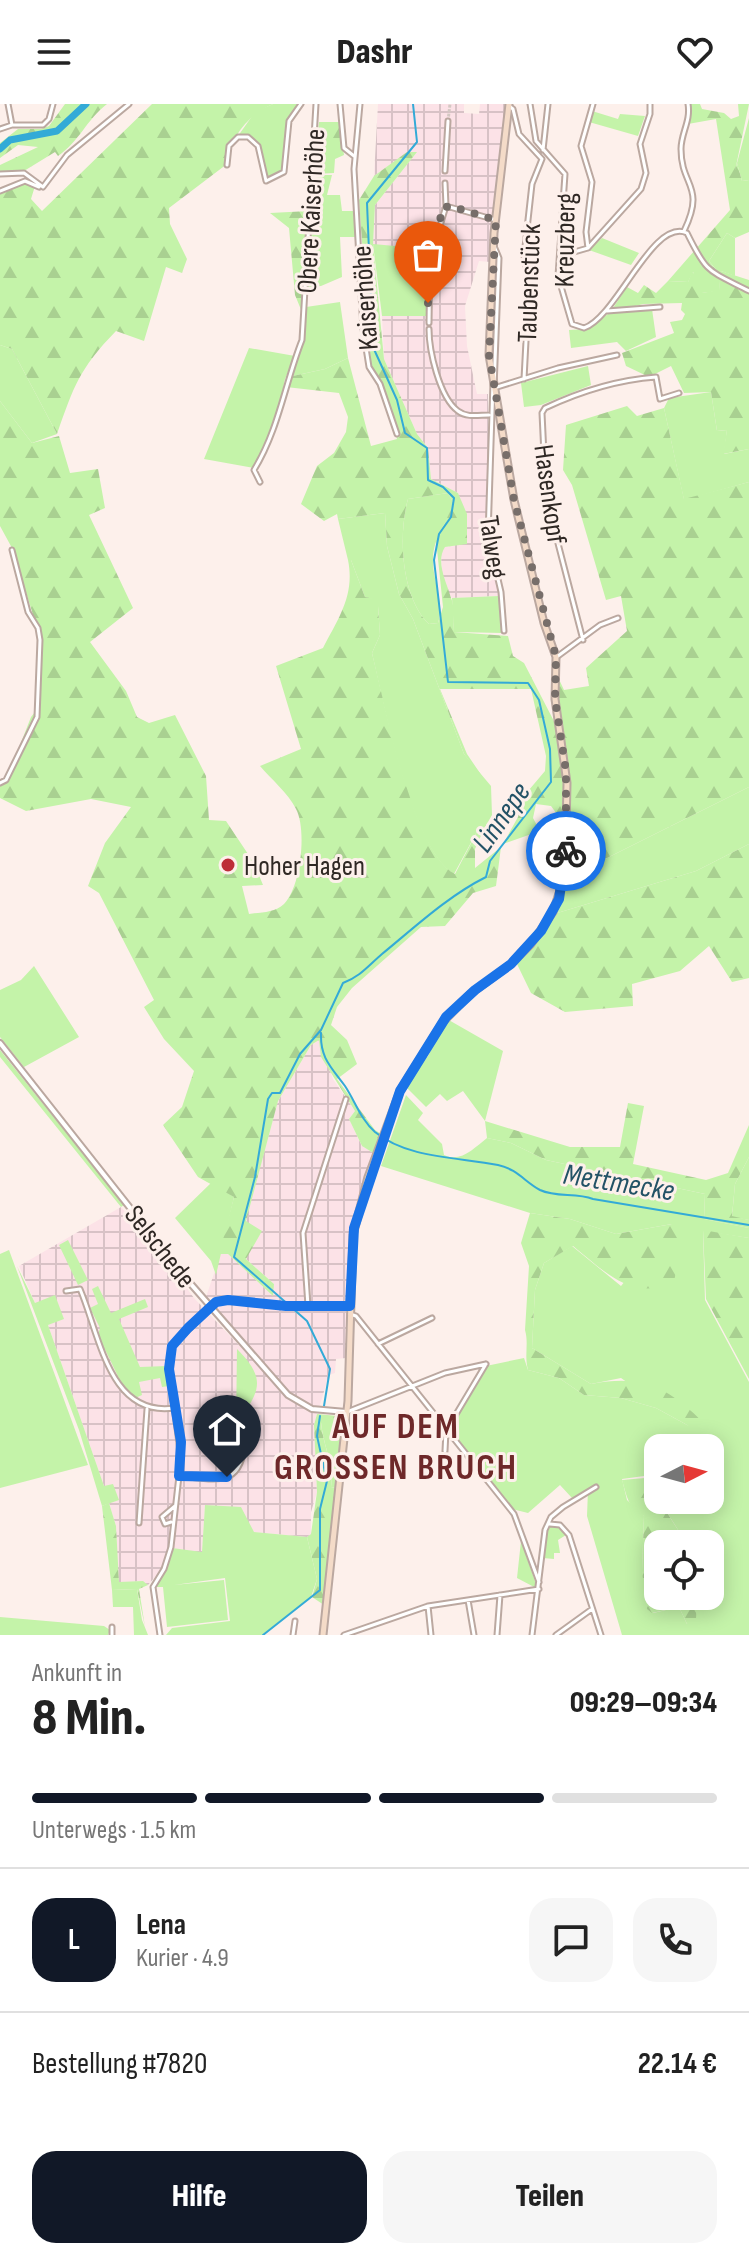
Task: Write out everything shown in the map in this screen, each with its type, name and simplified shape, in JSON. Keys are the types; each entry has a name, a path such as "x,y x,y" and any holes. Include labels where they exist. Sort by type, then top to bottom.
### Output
{"main road":[{"path":"323,1635 347,1412 354,1228 368,1177 400,1091 446,1017 521,954 541,931 559,899 565,875 567,783 555,699 556,657 514,500 488,340 496,220 509,105"}],"street":[{"path":"8,104 12,125"},
{"path":"0,129 12,125 43,125 53,104"},
{"path":"43,187 67,155 129,104"},
{"name":"Obere Kaiserhöhe","path":"227,165 229,146 238,137 248,137 258,146 266,181 284,172 289,121 301,104"},
{"name":"Obere Kaiserhöhe","path":"260,482 254,470 280,414 287,376 302,340 316,104"},
{"name":"Obere Kaiserhöhe","path":"340,104 342,121"},
{"name":"Kaiserhöhe","path":"360,104 354,156 363,329 369,367 380,384 397,434"},
{"name":"Kreuzberg","path":"530,104 534,136 565,174 559,283 572,324 590,326 607,311 651,250 670,233 684,231"},
{"path":"543,150 548,104"},
{"path":"588,248 586,232 592,182 581,146 593,104"},
{"path":"560,256 588,248 643,186 645,170 640,144 650,104"},
{"path":"688,104 689,117 681,151 695,201 684,231 702,264 749,291"},
{"name":"Taubenstück","path":"509,105 513,109 519,134 542,159 532,184 524,256 529,284 524,379"},
{"name":"Kaiserhöhe","path":"342,121 344,148 354,156"},
{"path":"445,171 448,121"},
{"path":"0,174 24,173 43,187"},
{"path":"0,191 25,181 43,187"},
{"path":"429,323 430,259 446,206 445,183"},
{"path":"446,206 496,220"},
{"path":"607,311 660,307"},
{"path":"429,329 430,354 452,404 470,416 489,415"},
{"path":"494,385 617,355"},
{"name":"Hasenkopf","path":"583,640 546,497 542,413 563,399 626,379 656,377 660,399 679,393"},
{"name":"Talweg","path":"494,385 490,386 488,536 501,592 504,631"},
{"path":"0,783 6,780 37,717 38,628 28,612 12,550"},
{"path":"556,657 600,625 618,618"},
{"name":"Selschede","path":"0,1043 210,1308 288,1395 312,1409 347,1412"},
{"path":"308,1306 303,1233 346,1099"},
{"path":"66,1291 80,1289 120,1387 127,1397 147,1409 174,1408"},
{"path":"160,1635 153,1587 164,1569 171,1547 181,1442 169,1369 172,1346 210,1308 228,1300 286,1306 350,1306"},
{"path":"350,1314 356,1316 410,1388 514,1514 539,1582"},
{"path":"378,1344 432,1318"},
{"path":"347,1412 453,1370 486,1364 446,1431 445,1451"},
{"path":"139,1523 147,1409"},
{"path":"179,1476 219,1480 234,1474 243,1460 245,1439"},
{"path":"532,1635 545,1530 551,1517 576,1496 596,1487"},
{"path":"172,1521 165,1524 162,1517 175,1506"},
{"path":"550,1524 560,1525 569,1535 601,1635"},
{"path":"344,1635 428,1606 539,1589"},
{"path":"497,1635 500,1595"},
{"path":"468,1600 474,1635"},
{"path":"428,1606 431,1635"},
{"path":"556,1635 592,1608"},
{"path":"293,1635 295,1621"},
{"path":"112,1627 112,1635"}],"shaded area":[{"path":"378,104 464,104 464,113 479,114 480,104 506,104 490,262 479,261 465,306 467,346 477,394 488,394 489,536 499,596 452,598 442,582 441,553 444,547 454,546 464,510 458,493 431,479 428,448 417,434 384,359 382,316 426,315 373,244 375,205 416,153 407,153 374,176"},
{"path":"319,1040 333,1079 355,1111 349,1119 362,1146 375,1154 364,1179 349,1233 347,1299 341,1303 266,1305 206,1297 221,1253 228,1254 272,1295 274,1284 246,1259 245,1222 278,1101 311,1045"},
{"path":"121,1207 150,1238 194,1298 286,1395 317,1414 314,1425 317,1492 311,1512 311,1534 307,1537 254,1532 205,1505 202,1553 172,1548 163,1568 148,1585 142,1581 118,1583 116,1526 109,1503 118,1500 104,1486 48,1325 63,1318 35,1303 19,1266"},
{"path":"230,1303 346,1311 346,1358 336,1359 335,1373 329,1375 319,1408 295,1398 226,1323 217,1307"}],"green space":[{"path":"65,104 107,104 58,156 55,152 24,171 0,173 0,165 38,147 18,145 0,158 0,143 18,129 49,126"},
{"path":"152,104 273,104 256,114 242,128 232,145 227,164 169,208 170,224 187,259 182,273 166,267 144,341 116,331 94,356 73,390 57,434 12,349 0,345 0,193 16,184 35,186 31,199 42,211"},
{"path":"273,104 299,104 288,120 283,172 267,180 257,141 238,136 255,112"},
{"path":"689,104 700,104 702,109 724,113 731,119 739,116 738,104 749,104 735,171 737,163 742,181 749,180 749,232 735,238 727,233 709,261 719,274 721,271 749,280 749,449 723,454 727,430 717,431 711,392 684,393 671,366 649,377 626,366 622,353 674,333 670,322 682,320 685,314 681,310 682,303 643,304 616,311 613,308 627,287 638,293 644,285 656,293 668,281 688,282 692,272 704,281 702,293 719,290 720,275 708,267 695,250 730,210 716,119 688,124"},
{"path":"592,111 618,119 620,114 645,116 638,136 589,122"},
{"path":"749,118 749,180 742,181 737,163"},
{"path":"319,122 339,122 344,155 335,159 334,173 313,174"},
{"path":"407,152 417,152 375,205 373,244 384,359 417,434 428,448 431,479 458,493 467,514 467,544 445,547 441,559 453,606 454,632 508,636 513,656 524,663 558,729 564,776 564,824 551,806 536,804 533,818 540,831 503,844 518,817 523,797 545,771 546,756 531,689 440,689 467,754 490,788 464,754 413,619 399,594 387,546 385,513 338,519 337,514 324,521 301,504 317,466 334,453 346,432 348,417 339,393 286,387 288,377 325,369 348,358 371,446 397,439 382,384 371,366 359,200 374,176","holes":["448,493 454,504 436,540 443,607 438,623 429,624 412,598 404,565 403,530 408,499"]},
{"path":"313,175 332,175 327,195 340,195 342,211 355,211 358,237 340,237 342,277 321,286 305,288"},
{"path":"309,211 302,292 304,317 295,295 289,228 270,213"},
{"path":"727,233 735,238 735,276 721,271 719,291 702,293 693,272 688,282 668,281 695,250 718,272 709,261"},
{"path":"602,238 639,253 631,265 589,250"},
{"path":"373,244 428,249 426,316 382,316"},
{"path":"340,302 348,358 325,369 288,377 303,341 306,307"},
{"path":"652,309 656,337 626,351 617,342 571,348 569,330 588,329 608,314"},
{"path":"0,345 12,349 57,434 32,443 0,401"},
{"path":"249,348 295,356 285,379 276,423 254,468 204,459"},
{"path":"588,366 591,385 541,405 524,407 521,383"},
{"path":"711,392 717,431 727,430 724,454 749,449 749,482 684,500 664,408 669,398"},
{"path":"0,401 32,443 59,436 70,473 98,469 105,508 89,515 133,608 90,642 126,691 137,717 149,723 175,715 206,776 209,820 226,821 254,863 263,885 242,886 249,914 272,911 290,896 298,872 302,843 296,809 260,766 301,749 276,666 323,648 347,595 348,560 351,560 365,597 397,603 397,606 378,606 380,635 372,653 402,773 426,837 440,860 455,874 480,826 484,829 475,849 475,868 501,847 496,886 473,893 445,926 421,927 352,988 337,1007 331,1025 347,1040 357,1064 337,1079 375,1130 383,1135 375,1154 362,1146 349,1119 355,1111 321,1057 319,1040 311,1045 278,1101 246,1221 262,1231 246,1259 274,1284 273,1296 228,1254 219,1254 234,1197 198,1177 163,1125 182,1107 194,1071 164,1039 144,1007 154,1000 99,893 88,886 105,843 131,807 91,799 26,811 0,798 0,784 6,781 31,717 39,707 41,640 12,548 0,526"},
{"path":"627,406 637,416 664,408 684,499 749,482 749,787 599,862 568,831 568,762 557,703 557,675 564,690 589,686 586,668 627,631 621,596 606,600 572,485 563,470 566,425"},
{"path":"448,493 454,504 438,536 433,558 440,615 438,623 429,624 412,598 407,582 403,547 405,514 408,499"},
{"path":"385,513 387,546 399,594 413,619 464,754 491,786 492,815 484,829 480,826 454,874 439,859 412,806 372,653 380,635 378,606 396,606 365,597 351,560 348,560 338,519"},
{"path":"499,596 503,633 454,632 452,598"},
{"path":"749,787 749,844 696,871 554,914 565,887 568,831 599,862"},
{"path":"749,844 749,978 732,982 709,946 680,971 632,984 633,1006 565,1012 531,993 516,962 554,914 696,871"},
{"path":"34,966 79,1037 24,1067 0,1037 0,990 21,980"},
{"path":"447,1019 503,1051 485,1121 463,1091 447,1101 440,1094 426,1107 405,1086 428,1056"},
{"path":"0,1050 124,1205 121,1207 0,1057"},
{"path":"406,1095 423,1113 418,1120 442,1144 444,1155 462,1156 487,1138 511,1143 546,1160 705,1194 704,1219 749,1228 749,1238 703,1231 705,1300 749,1382 749,1635 622,1635 587,1516 588,1490 572,1498 560,1485 528,1513 512,1509 449,1430 486,1366 524,1358 528,1370 559,1378 584,1395 621,1398 656,1408 689,1426 621,1378 591,1384 532,1348 535,1290 544,1263 572,1246 621,1286 672,1224 616,1234 570,1219 530,1213 381,1166","holes":["644,1434 724,1434 724,1514 668,1514 678,1530 724,1530 724,1610 692,1610 687,1624 680,1610 653,1613 652,1610 644,1610 644,1516 627,1500 622,1479 644,1476"]},
{"path":"628,1103 644,1106 633,1164 706,1180 728,1173 749,1125 749,1157 735,1184 732,1216 749,1220 749,1228 704,1219 705,1194 546,1160 511,1143 487,1138 485,1121 570,1147 620,1147"},
{"path":"749,1157 749,1220 732,1217 735,1184"},
{"path":"212,1182 234,1197 216,1275 211,1261 175,1218"},
{"path":"530,1213 570,1219 616,1234 672,1224 684,1228 674,1282 659,1287 645,1288 619,1281 573,1246 544,1263 535,1290 532,1348 591,1384 625,1381 653,1386 678,1400 704,1423 689,1426 656,1408 621,1398 584,1395 559,1378 528,1370 525,1330 529,1266 521,1243"},
{"path":"703,1230 749,1238 749,1379 706,1299"},
{"path":"68,1240 88,1280 78,1285 59,1245"},
{"path":"9,1250 88,1465 0,1488 0,1254"},
{"path":"17,1266 35,1303 55,1295 64,1319 48,1325 104,1486 113,1484 119,1500 102,1506 79,1430"},
{"path":"98,1286 111,1313 145,1299 148,1307 119,1319 140,1367 167,1366 169,1386 162,1387 160,1378 139,1382 142,1395 133,1399 127,1395 98,1335 100,1328 90,1308 98,1304 92,1289"},
{"path":"237,1349 253,1370 257,1387 236,1426"},
{"path":"317,1414 338,1416 321,1423 331,1471 331,1487 336,1488 324,1605 312,1597 317,1579 307,1537 311,1534 317,1492 314,1425"},
{"path":"338,1416 343,1428 336,1488 331,1487 331,1471 321,1422"},
{"path":"644,1478 644,1514 668,1514 678,1530 644,1530 644,1586 642,1571 644,1516 632,1506 622,1480"},
{"path":"109,1503 116,1526 119,1582 143,1581 148,1585 139,1589 145,1627 137,1589 112,1590 102,1506"},
{"path":"205,1505 241,1507 254,1532 307,1537 317,1579 311,1597 262,1635 166,1635 172,1628 230,1621 225,1578 174,1585 224,1580 228,1620 167,1627 163,1587 155,1587 172,1548 202,1552"},
{"path":"551,1526 558,1526 566,1535 558,1540 560,1553 554,1553 554,1559 543,1558 546,1531"},
{"path":"521,1541 535,1581 536,1588 517,1578"},
{"path":"137,1589 148,1635 134,1635 133,1607 113,1607 112,1590"},
{"path":"680,1610 696,1610 696,1619 687,1624"},
{"path":"0,1617 104,1626 110,1630 108,1635 0,1635"}],"waterway":[{"path":"0,149 10,140 57,131 86,104"},
{"name":"Linnepe","path":"324,1406 330,1369 307,1321 234,1257 255,1177 268,1099 272,1093 280,1093 300,1054 321,1030 343,983 360,974 445,903 486,877 490,861 551,782 550,749 539,700 528,683 448,682 434,560 439,534 451,517 454,498 443,487 428,480 427,448 405,433 397,400 373,347 367,203 417,142 413,104"},
{"name":"Mettmecke","path":"321,1033 327,1062 366,1122 388,1141 434,1156 505,1167 546,1192 749,1225"},
{"name":"Linnepe","path":"263,1635 320,1590 320,1509 327,1481 317,1436 320,1416"}],"tunnel":[{"path":"448,121 450,104"}],"way so far":[{"path":"428,303 430,259 443,208 450,206 471,215 496,220 489,355 514,500 544,623 556,657 554,689 566,771 566,851"}],"place":[{"name":"Hoher Hagen","path":"228,865"}],"district":[{"name":"AUF DEM GROSSEN BRUCH","path":"396,1446"}],"route":[{"path":"227,1477 219,1480 179,1476 181,1442 169,1369 172,1346 216,1302 350,1306 354,1228 368,1177 400,1091 428,1051 446,1017 475,990 511,964 541,931 559,899 565,875 566,851"}]}
